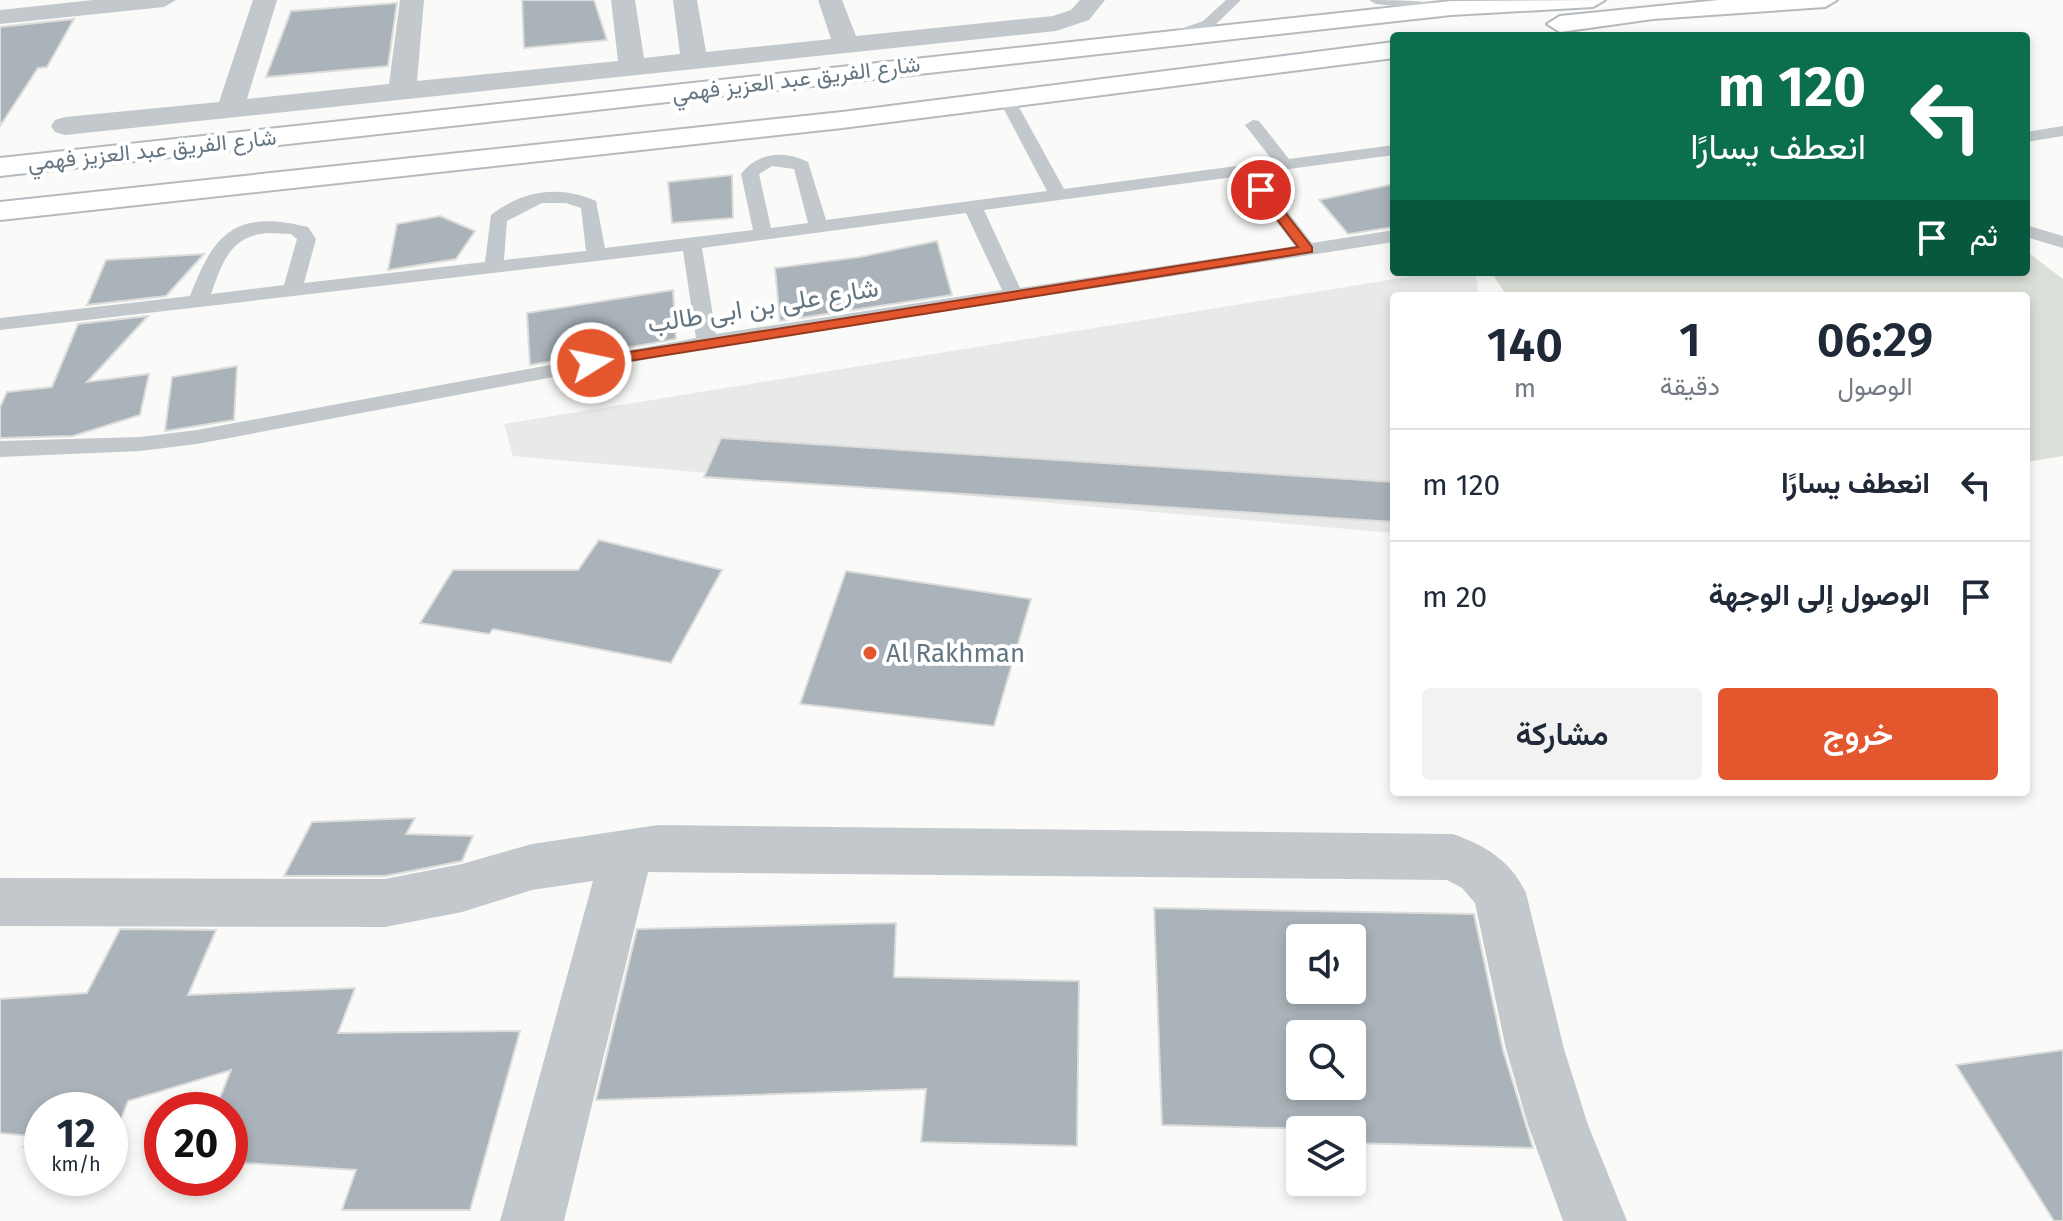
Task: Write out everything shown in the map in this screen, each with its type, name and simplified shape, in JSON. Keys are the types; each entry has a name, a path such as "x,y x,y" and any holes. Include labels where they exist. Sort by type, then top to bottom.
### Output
{"main road":[{"name":"شارع الفريق عبد العزيز فهمي","path":"0,167 1451,8 1593,0"},
{"path":"1536,27 1653,12 1825,0"},
{"name":"شارع الفريق عبد العزيز فهمي","path":"0,211 842,120 1390,51"},
{"path":"821,77 812,84 809,101 815,109 842,120"},
{"path":"643,97 671,105 678,113 679,122 674,131 662,140"}],"street":[{"path":"0,17 164,0"},
{"path":"230,109 265,0"},
{"path":"402,91 412,0"},
{"path":"623,0 632,66"},
{"path":"685,0 694,60"},
{"path":"830,0 846,44"},
{"path":"1041,0 1056,23"},
{"path":"65,126 1056,23 1080,15 1093,0"},
{"path":"0,902 385,903 462,888 532,867 627,850 1453,857 1481,872 1499,893 1535,1049 1558,1125 1595,1221"},
{"path":"532,1221 627,850"}],"lane":[{"path":"1161,39 1208,24 1234,0"},
{"path":"1376,0 1451,8"},
{"path":"1007,100 1059,196"},
{"path":"1253,125 1285,165"},
{"path":"2030,136 2063,131"},
{"path":"0,324 596,256 1390,151"},
{"path":"763,235 750,174 754,168 773,160 795,162 802,166 819,228"},
{"path":"1246,170 1307,249"},
{"path":"494,268 498,219 508,210 543,197 562,196 590,205 596,256"},
{"path":"973,207 1014,295"},
{"path":"197,303 221,247 251,230 270,226 301,231 307,239 292,292"},
{"path":"2030,232 2063,242"},
{"name":"شارع على بن ابى طالب","path":"0,449 109,446 197,437 375,401 707,342 1390,237"},
{"path":"692,244 707,342"}],"shaded area":[{"path":"2030,254 2063,279 2063,456 2030,461 2030,292 1504,292 1494,276 2030,276"},
{"path":"1413,276 1476,276 1478,292 1390,292 1390,533 513,456 504,424"}],"building":[{"path":"522,0 594,0 607,40 524,48"},
{"path":"397,3 388,66 266,77 291,11"},
{"path":"74,19 47,67 38,68 0,126 0,27"},
{"path":"732,175 733,218 672,223 668,182"},
{"path":"1390,185 1390,228 1348,234 1319,200"},
{"path":"440,216 475,231 456,259 388,270 397,224"},
{"path":"937,241 952,295 780,321 775,268 860,257"},
{"path":"204,254 166,296 87,305 106,260"},
{"path":"673,290 676,339 530,365 527,313"},
{"path":"148,316 87,382 149,374 140,415 73,436 0,438 0,407 7,392 52,387 78,324"},
{"path":"237,366 234,420 165,431 172,377"},
{"path":"721,438 1390,482 1390,522 704,477"},
{"path":"599,540 722,570 671,663 493,629 489,634 420,623 453,570 578,570"},
{"path":"846,571 1031,599 994,726 800,704"},
{"path":"415,818 406,834 473,836 462,861 385,876 284,876 312,822"},
{"path":"1154,908 1474,914 1503,1050 1533,1148 1366,1143 1366,1116 1286,1116 1286,1128 1162,1125"},
{"path":"896,923 894,977 1079,981 1077,1146 921,1142 926,1089 596,1100 637,929"},
{"path":"120,929 216,930 188,995 355,988 338,1033 520,1031 470,1210 342,1210 356,1170 248,1163 248,1092 222,1092 231,1070 158,1092 144,1092 144,1096 128,1101 128,1092 24,1092 24,1135 0,1133 0,999 87,993"},
{"path":"2063,1050 2063,1221 2054,1221 1956,1065"}],"place":[{"name":"Al Rakhman","path":"870,653"}],"route":[{"path":"591,363 707,342 1307,249 1261,190"}]}
